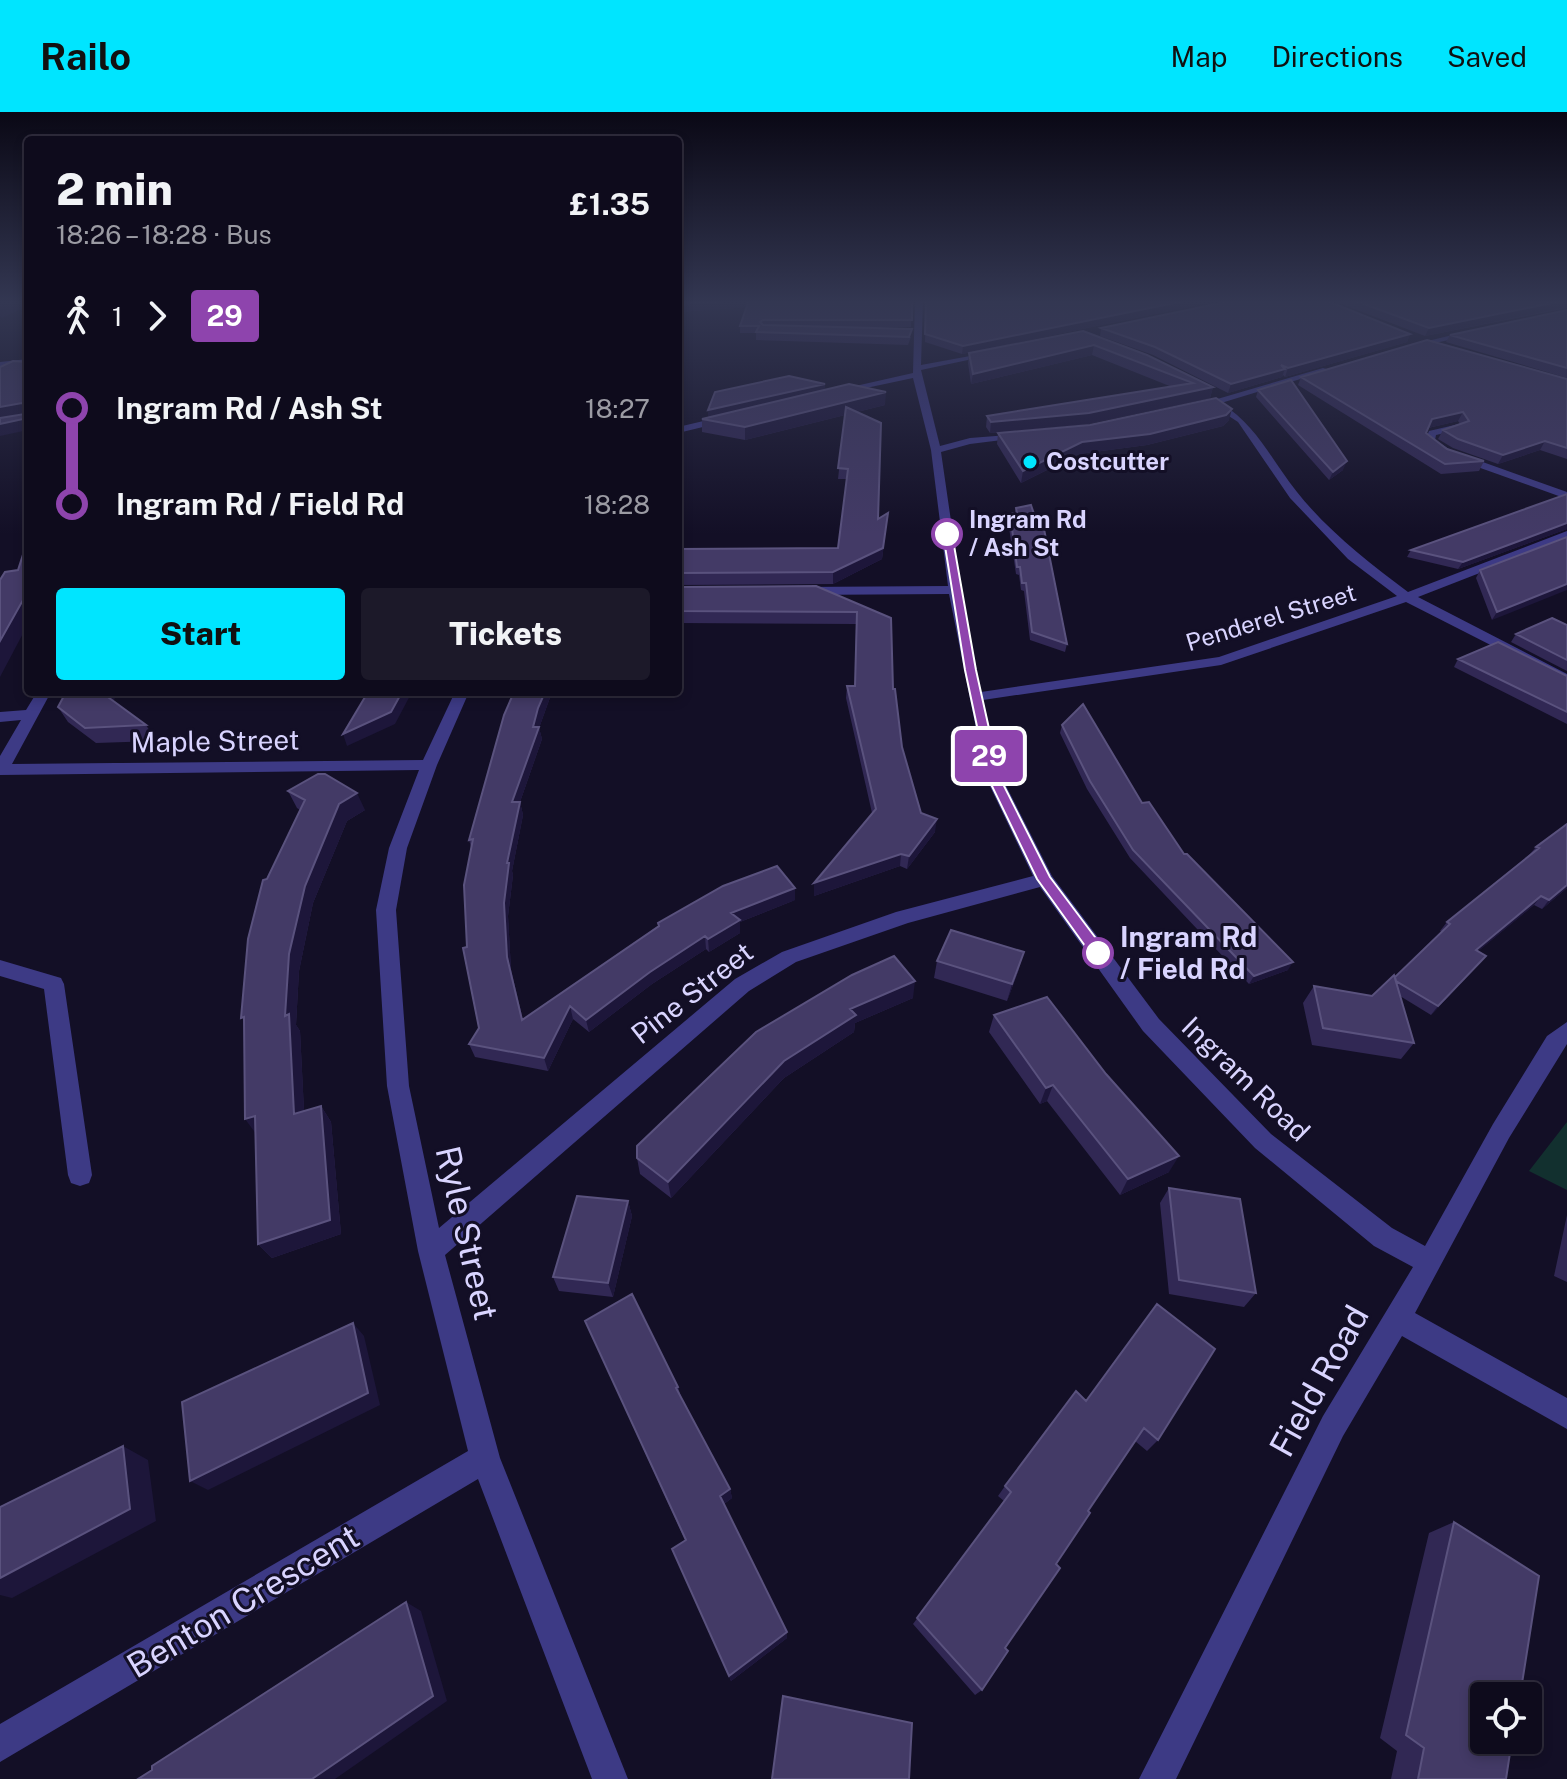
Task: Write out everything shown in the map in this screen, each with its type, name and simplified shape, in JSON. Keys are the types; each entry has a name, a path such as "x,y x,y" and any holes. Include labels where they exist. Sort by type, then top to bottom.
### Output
{"street":[{"path":"823,395 893,378"},
{"name":"Ingram Road","path":"918,378 936,450 955,590 994,778 1044,879 1151,1025 1263,1141 1383,1237 1430,1262"},
{"path":"1187,409 1295,378"},
{"path":"1218,398 1241,420 1294,496 1352,556 1407,597 1567,680"},
{"path":"682,429 736,416"},
{"path":"1459,427 1432,433 1430,441 1448,453 1567,496"},
{"path":"936,450 970,441 1034,436"},
{"name":"Penderel Street","path":"975,697 1221,661 1407,597 1567,535"},
{"path":"786,591 955,590"},
{"path":"0,770 42,696"},
{"name":"Ryle Street","path":"460,696 429,765 398,848 386,910 398,1086 431,1251 485,1458 610,1779"},
{"path":"0,717 34,714"},
{"name":"Maple Street","path":"0,770 429,765"},
{"name":"Pine Street","path":"431,1251 742,985 789,957 903,917 1044,879"},
{"path":"0,968 54,984 80,1175"},
{"name":"Field Road","path":"1157,1779 1333,1426 1430,1262 1501,1131 1555,1042 1567,1031"},
{"path":"1398,1318 1567,1414"},
{"name":"Benton Crescent","path":"0,1744 485,1458"}],"green space":[{"path":"1567,1122 1567,1190 1529,1171"}],"building":[{"path":"0,378 24,378 24,405 0,407"},
{"path":"781,378 825,384 708,410 715,392"},
{"path":"1179,378 1194,378 1213,387 1089,413 991,422 987,416 1193,383"},
{"path":"1218,378 1253,378 1231,384"},
{"path":"1302,378 1567,379 1567,448 1545,441 1503,455 1458,439 1443,430 1469,421 1463,412 1432,419 1426,433 1447,449 1484,461 1445,464"},
{"path":"1291,380 1347,461 1333,472 1258,390"},
{"path":"849,384 886,392 745,427 702,419"},
{"path":"1216,398 1232,409 1226,415 1150,434 1082,442 1023,471 998,433 1090,425"},
{"path":"846,407 881,423 878,519 888,513 883,548 833,572 682,573 682,549 838,548 848,469 838,468"},
{"path":"24,414 24,419 0,424 0,418"},
{"path":"1567,494 1567,523 1463,562 1411,550"},
{"path":"1031,505 1034,514 1041,514 1067,644 1032,632 1026,583 1022,583 1020,567 1017,567 1010,513 1017,513 1016,508"},
{"path":"1567,537 1567,584 1497,612 1480,570"},
{"path":"24,551 24,600 0,641 0,580 5,572 18,570"},
{"path":"816,586 891,618 893,689 902,747 921,813 937,819 909,856 901,854 814,883 876,809 847,686 855,686 857,612 682,611 682,587"},
{"path":"1552,618 1567,625 1567,660 1516,634"},
{"path":"1498,642 1567,676 1567,712 1458,659"},
{"path":"64,696 106,696 146,725 85,728 58,707"},
{"path":"366,696 400,696 391,712 343,734"},
{"path":"512,696 543,696 533,727 539,727 512,802 520,802 507,863 504,903 507,957 522,1020 659,926 658,923 723,886 777,866 795,888 731,913 740,920 708,939 705,936 586,1020 570,1006 544,1058 469,1044 479,1028 463,948 467,947 464,885 473,839 469,840 504,715"},
{"path":"1083,704 1142,803 1149,802 1184,854 1293,962 1254,976 1133,850 1090,781 1062,725"},
{"path":"318,774 325,774 357,793 339,804 305,886 289,954 285,1016 289,1014 294,1114 321,1106 330,1220 258,1244 255,1116 245,1119 244,1017 241,1018 248,939 263,880 267,879 305,800 288,791"},
{"path":"1567,824 1567,885 1549,900 1541,896 1476,950 1486,956 1438,1006 1396,981 1395,977 1450,924 1447,922"},
{"path":"951,930 1024,952 1012,984 937,961"},
{"path":"894,956 915,981 850,1009 856,1015 784,1061 668,1182 637,1158 637,1146 756,1032 852,975"},
{"path":"1394,975 1414,1043 1323,1028 1314,986 1372,996"},
{"path":"1047,997 1106,1074 1179,1156 1128,1179 1053,1085 1046,1088 994,1015"},
{"path":"1169,1188 1240,1199 1256,1293 1179,1280"},
{"path":"577,1196 628,1201 608,1283 553,1277"},
{"path":"632,1294 676,1388 730,1489 720,1496 787,1632 729,1676 672,1549 686,1540 585,1321"},
{"path":"1157,1304 1215,1349 1158,1440 1144,1428 1088,1511 1090,1513 1056,1564 1060,1568 1005,1648 1008,1651 982,1690 917,1618 1011,1492 1005,1486 1076,1391 1086,1401"},
{"path":"353,1323 368,1393 190,1481 182,1402"},
{"path":"123,1446 130,1509 0,1578 0,1507"},
{"path":"1454,1522 1539,1576 1522,1682 1470,1682 1470,1754 1510,1754 1506,1779 1418,1779 1424,1748 1406,1735"},
{"path":"406,1602 433,1696 312,1779 138,1779 152,1770 152,1766"},
{"path":"783,1696 912,1723 909,1779 772,1779"}],"bus line":[{"name":"29","path":"947,534 975,697 994,778 1044,879 1098,953"}],"place":[{"name":"Costcutter","path":"1030,462"},
{"name":"Ingram Rd / Ash St","path":"947,534"},
{"name":"Ingram Rd / Field Rd","path":"1098,953"}]}
